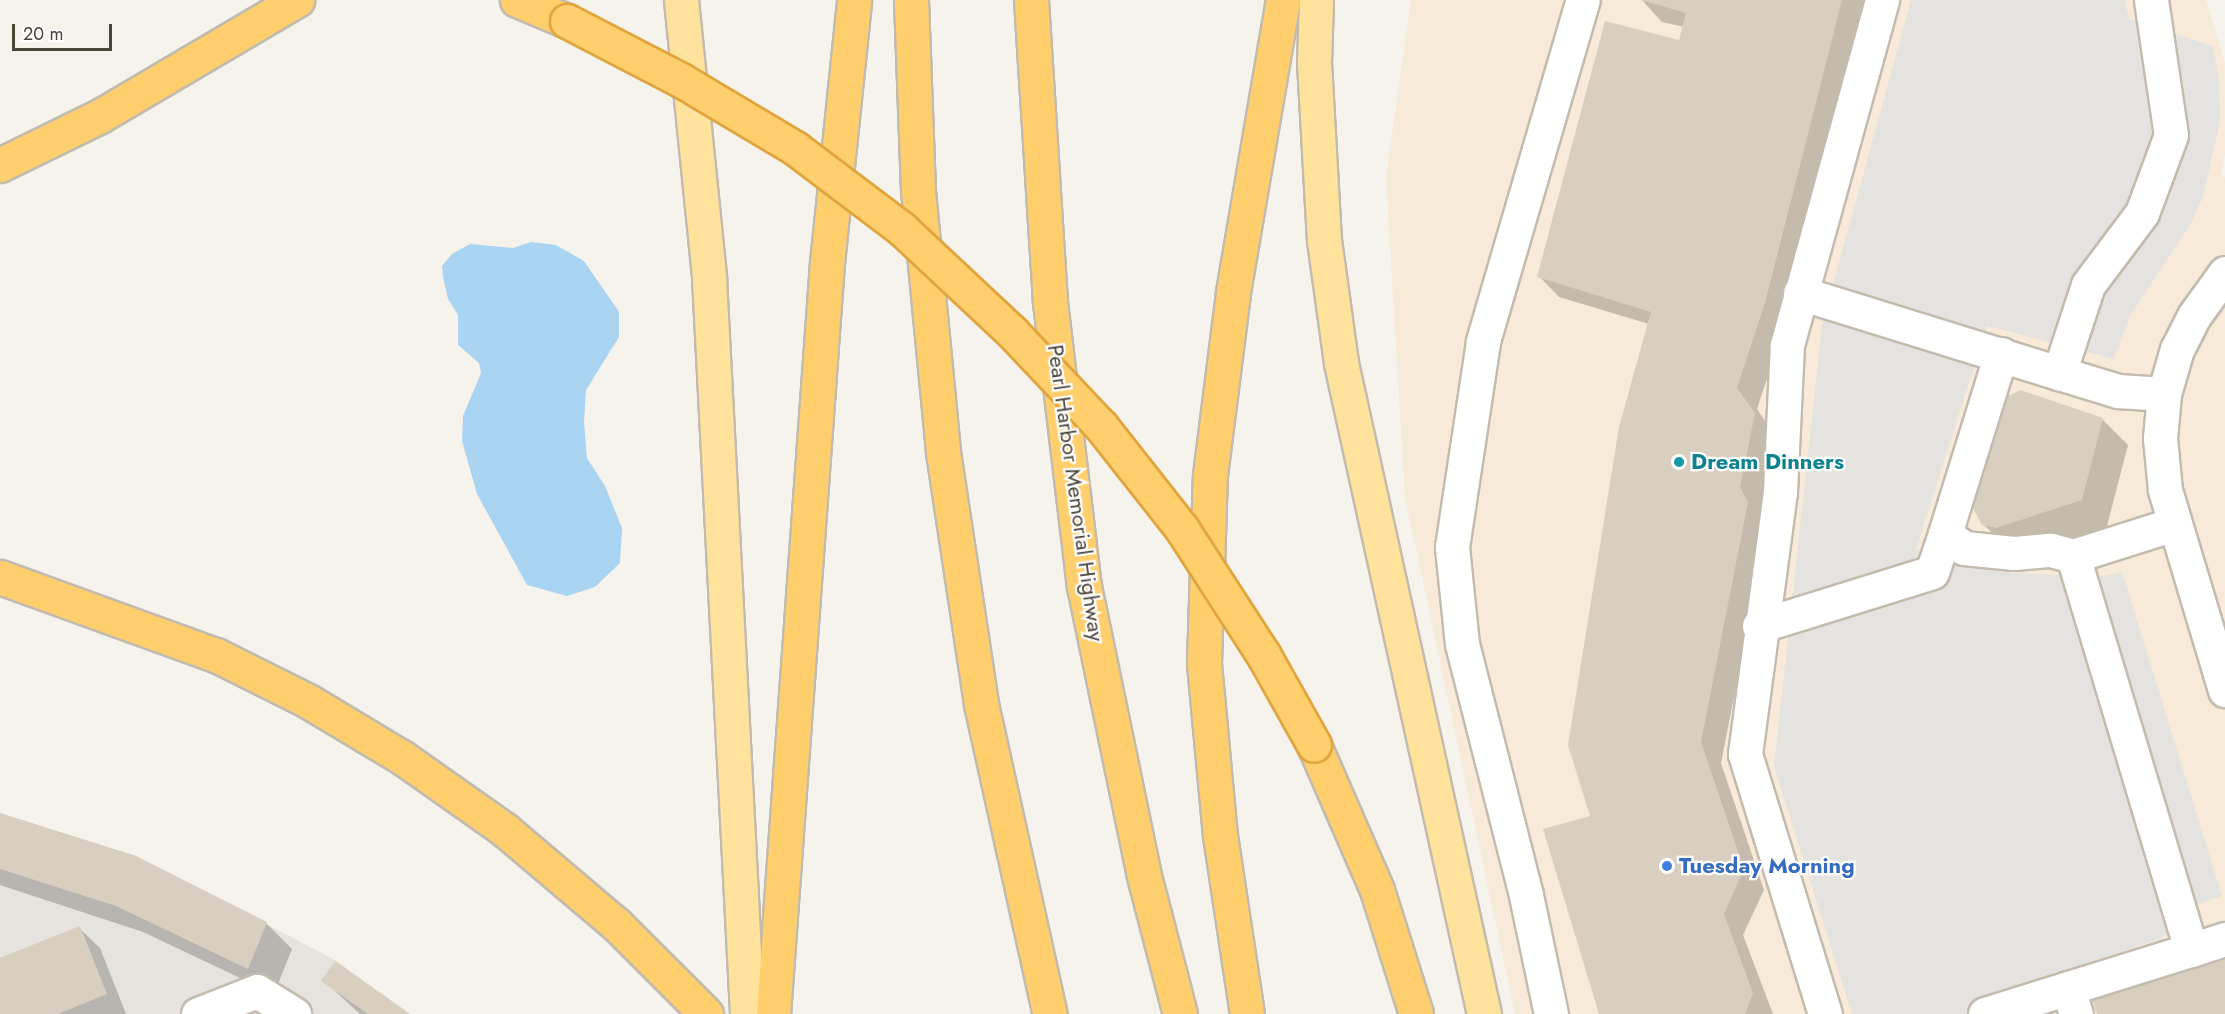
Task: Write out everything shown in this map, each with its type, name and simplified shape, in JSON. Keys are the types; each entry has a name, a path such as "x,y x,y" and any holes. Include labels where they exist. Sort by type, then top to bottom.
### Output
{"highway":[{"path":"0,165 100,116 297,0"},
{"path":"517,0 567,21 681,80 795,148 902,229 1012,332 1101,426 1182,529 1263,654 1314,745 1377,890 1416,1014"},
{"path":"773,1014 827,263 854,0"},
{"path":"911,0 918,191 943,452 981,704 1050,1014"},
{"name":"Pearl Harbor Memorial Highway","path":"1031,0 1050,303 1084,586 1143,872 1180,1014"},
{"path":"1247,1014 1220,836 1204,663 1210,475 1233,292 1283,0"},
{"path":"0,577 216,655 308,701 404,758 506,830 616,925 706,1014"}],"main road":[{"path":"681,0 709,278 747,1014"},
{"path":"1316,0 1314,62 1324,240 1341,363 1484,1014"}],"street":[{"path":"1551,1014 1526,895 1462,644 1452,547 1483,341 1583,0"},
{"path":"1825,1014 1745,754 1759,626 1780,492 1786,345 1882,0"},
{"path":"2059,373 2088,285 2142,213 2171,135 2151,0"},
{"path":"2225,273 2194,316 2177,349 2164,394 2160,438 2165,490 2225,690"},
{"path":"1800,293 2118,391 2164,394"},
{"path":"1759,626 1932,572 2001,354"},
{"path":"1945,534 1964,548 2014,553 2051,550 2073,556 2174,524"},
{"path":"2073,556 2191,950"},
{"path":"1985,1014 2072,1001 2191,950 2225,939"},
{"path":"198,1014 257,991 294,1014"}],"shaded area":[{"path":"1411,0 2206,0 2225,63 2225,152 2221,175 2225,177 2225,1014 1515,1014 1405,497 1386,178"},
{"path":"1911,0 2125,0 2129,19 2213,46 2219,81 2220,121 2203,197 2190,225 2130,316 2114,359 1987,326 1916,549 1960,566 2014,573 2099,577 2122,572 2222,896 2200,903 2160,939 2030,981 2039,1014 1852,1014 1774,766 1822,325"},
{"path":"0,813 136,856 335,960 410,1014 0,1014"}],"water":[{"path":"531,242 556,245 584,261 619,312 619,337 586,390 584,422 587,458 605,486 622,528 620,563 595,587 567,596 527,585 477,494 462,441 463,416 481,373 479,363 458,345 458,315 448,299 443,277 442,266 452,254 470,244 513,248"}],"building":[{"path":"1641,0 1842,0 1765,303 1737,388 1755,413 1740,487 1748,502 1701,742 1744,869 1724,914 1753,993 1745,1014 1599,1014 1543,829 1590,816 1568,745 1619,427 1651,312 1537,277 1605,21 1679,40 1686,13"},
{"path":"2020,390 2103,418 2082,500 1996,528 1982,525 1972,506 2006,397"},
{"path":"0,813 136,856 267,922 248,969 116,906 0,869"},
{"path":"80,926 107,994 58,1014 0,1014 0,958"},
{"path":"2225,960 2225,1014 2097,1014 2091,996"},
{"path":"335,961 410,1014 368,1014 321,981"}],"place":[{"name":"Dream Dinners","path":"1679,462"},
{"name":"Tuesday Morning","path":"1667,866"}]}
